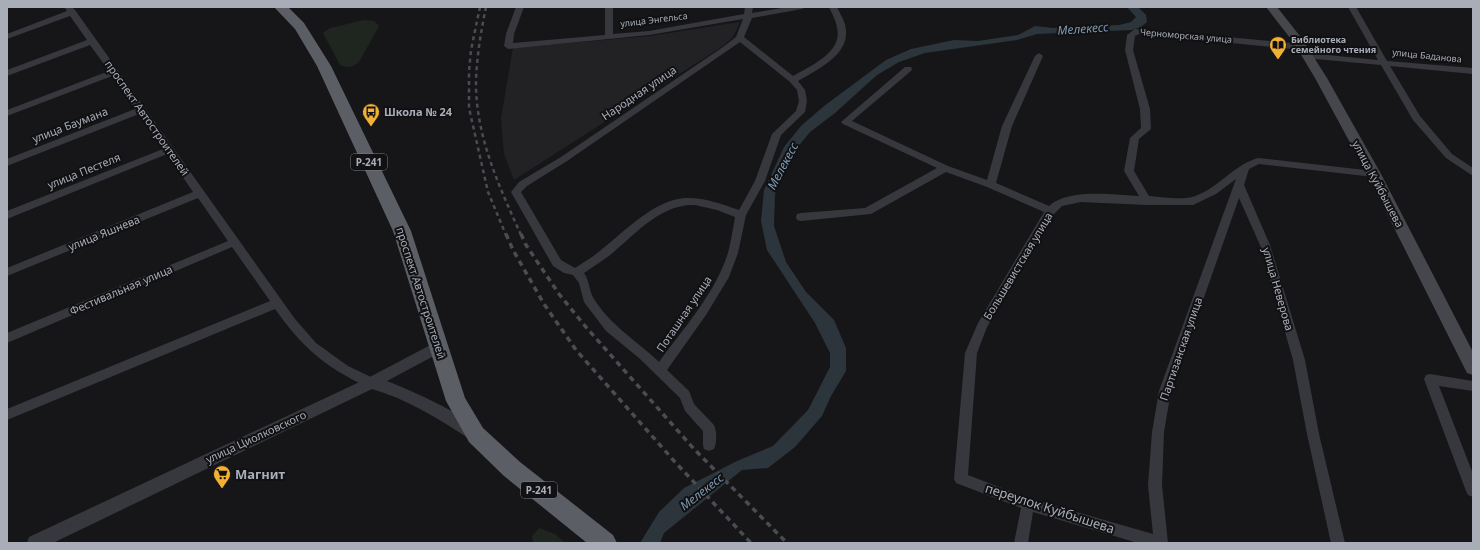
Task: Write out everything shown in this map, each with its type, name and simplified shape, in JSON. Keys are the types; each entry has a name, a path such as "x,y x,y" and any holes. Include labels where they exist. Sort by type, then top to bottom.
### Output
{"highway":[{"name":"проспект Автостроителей","path":"280,7 292,16 311,43 324,66 402,231 456,401 476,435 512,469 605,543"}],"main road":[{"name":"улица Куйбышева","path":"1271,7 1322,78 1374,174 1473,368"}],"street":[{"name":"улица Энгельса","path":"520,7 510,34 508,46 649,33 802,7"},
{"path":"609,7 609,36"},
{"path":"749,7 748,17 740,38 793,80 828,58 840,47 843,30 833,7"},
{"path":"1352,7 1416,118 1449,156 1473,173"},
{"path":"7,37 70,10"},
{"name":"проспект Автостроителей","path":"70,10 278,303 312,346 344,370 371,383"},
{"name":"Черноморская улица","path":"1147,201 1129,171 1135,138 1146,129 1144,109 1129,50 1130,35 1138,31 1164,33 1304,51"},
{"name":"Народная улица","path":"577,272 568,270 558,263 516,192 523,184 622,119 740,38"},
{"path":"7,73 92,41"},
{"name":"улица Баданова","path":"1304,51 1384,62 1473,71"},
{"path":"991,186 1007,126 1039,56"},
{"path":"908,69 846,122 945,168 1050,211"},
{"path":"7,113 114,72"},
{"name":"Поташная улица","path":"659,371 702,312 723,277 733,253 741,215 760,181 777,134 800,112 803,101 801,90 793,80"},
{"name":"улица Баумана","path":"7,163 141,110"},
{"name":"улица Пестеля","path":"7,215 169,150"},
{"path":"1239,185 1245,167 1258,161 1374,174"},
{"name":"Большевистская улица","path":"961,479 971,353 982,326 1050,211 1059,203 1081,198 1147,201 1193,201 1212,192 1245,167"},
{"path":"801,217 867,211 945,168"},
{"name":"Партизанская улица","path":"1161,543 1155,485 1158,432 1165,391 1239,185"},
{"name":"улица Неверова","path":"1239,185 1265,245 1299,360 1313,434 1338,543"},
{"name":"улица Яшнева","path":"7,272 200,193"},
{"path":"709,444 709,429 689,407 685,395 643,355 610,328 588,299 584,282 577,272 634,229 664,209 682,202 703,203 728,209 741,215"},
{"name":"Фестивальная улица","path":"7,338 235,242"},
{"path":"7,415 278,303"},
{"name":"улица Циолковского","path":"35,543 371,383 438,347"},
{"path":"1473,386 1430,379 1473,491"},
{"path":"371,383 390,388 431,406 476,435"},
{"name":"переулок Куйбышева","path":"961,479 1028,504 1161,543"},
{"path":"1021,543 1028,504"}],"shaded area":[{"path":"364,20 374,21 379,26 359,62 350,67 340,65 323,33 330,28"},
{"path":"740,22 733,37 723,46 514,180 504,154 501,118 513,48 650,36"},
{"path":"539,528 555,534 565,543 533,543 532,536"}],"water":[{"name":"Мелекесс","path":"1127,7 1138,7 1146,15 1147,22 1141,27 1132,30 1037,34 1017,40 925,53 899,62 877,75 835,113 810,132 792,154 779,174 775,195 774,226 786,262 806,292 834,320 846,348 846,371 831,396 822,416 795,447 768,468 742,470 664,533 660,543 640,543 659,512 684,488 737,461 773,446 808,410 830,367 830,353 815,323 767,250 761,221 764,190 784,147 801,126 824,106 886,60 911,49 954,40 978,41 1018,35 1035,26 1053,28 1119,25 1131,22 1136,17"}],"railway":[{"path":"480,7 471,50 469,71 469,108 488,192 506,235"},
{"path":"486,7 476,80 480,121 490,160 521,235"},
{"path":"506,234 513,250 544,304 576,350 675,462 751,543"},
{"path":"521,234 526,245 559,294 585,326 694,449 787,543"}],"place":[{"name":"Библиотека семейного чтения","path":"1278,60"},
{"name":"Школа № 24","path":"371,127"},
{"name":"Магнит","path":"222,489"}]}
